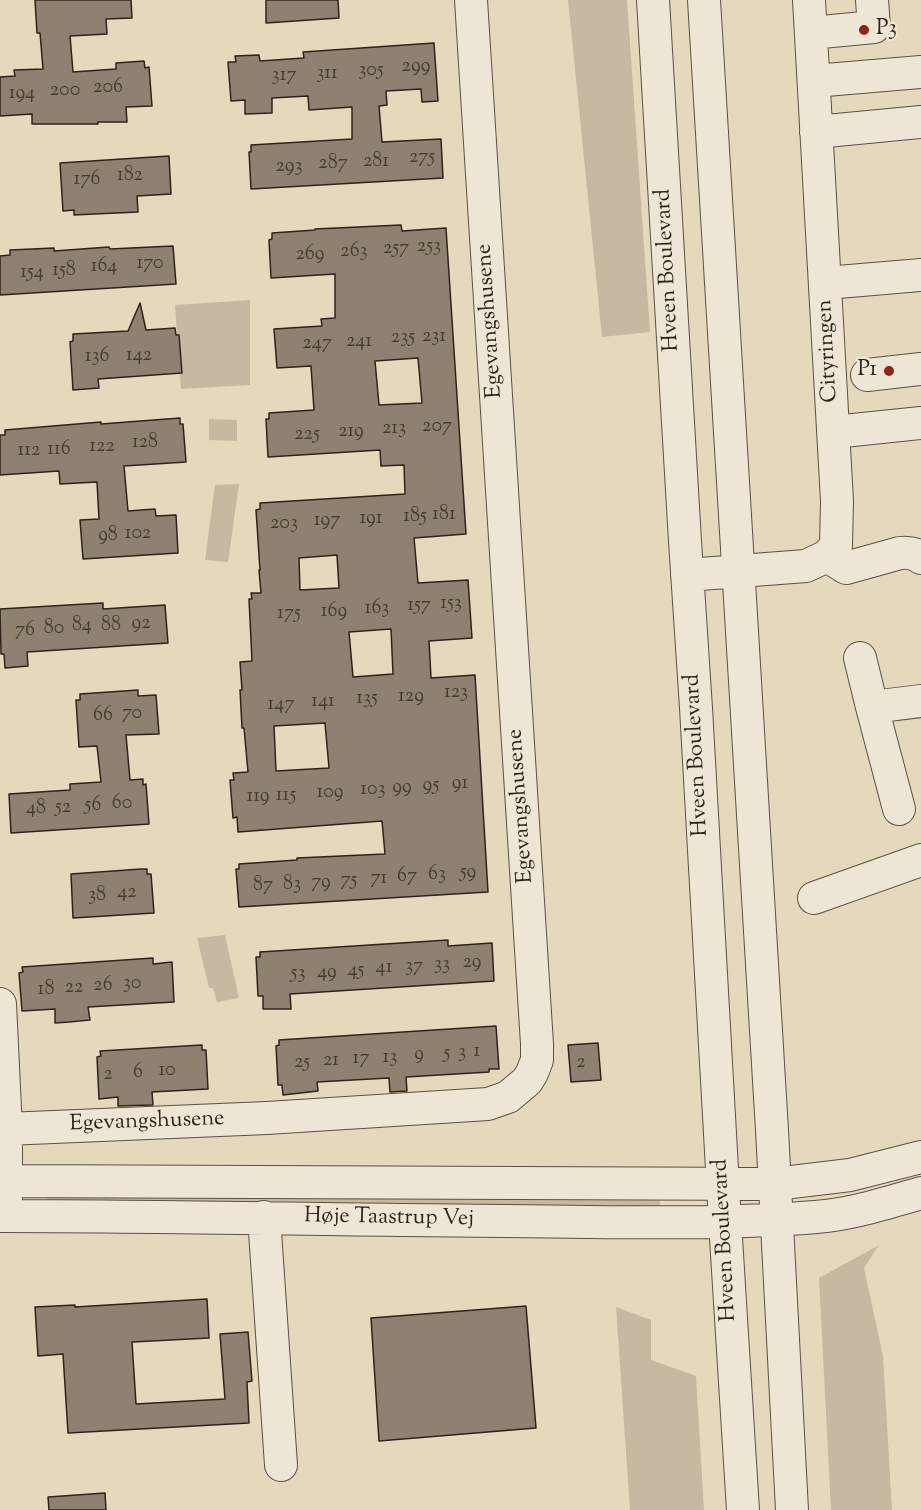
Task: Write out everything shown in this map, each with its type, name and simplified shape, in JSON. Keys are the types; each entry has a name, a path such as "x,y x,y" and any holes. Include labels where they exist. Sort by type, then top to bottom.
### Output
{"street":[{"name":"Egevangshusene","path":"3,1112 279,1117 488,1104 508,1097 532,1073 537,1059 537,1032 471,0"},
{"name":"Hveen Boulevard","path":"653,0 743,1510"},
{"path":"704,0 775,1184 792,1510"},
{"name":"Cityringen","path":"809,0 837,501 836,546 827,556"},
{"path":"812,33 874,27 872,0"},
{"path":"814,81 921,72"},
{"path":"816,132 921,122"},
{"path":"826,283 921,275"},
{"path":"867,375 921,369"},
{"path":"834,432 921,423"},
{"path":"687,575 806,566 827,556 846,568 900,552 909,552 921,558"},
{"path":"860,658 899,809"},
{"path":"872,707 921,701"},
{"path":"814,898 921,860"},
{"path":"0,1004 3,1216"},
{"name":"Høje Taastrup Vej","path":"3,1181 775,1184 850,1175 921,1157"},
{"name":"Høje Taastrup Vej","path":"3,1216 725,1222 828,1215 921,1193"},
{"path":"264,1217 281,1465"}],"shaded area":[{"path":"568,0 627,0 650,332 602,337"},
{"path":"250,300 250,385 181,389 175,305"},
{"path":"209,419 237,420 237,441 209,440"},
{"path":"239,484 228,562 205,560 215,485"},
{"path":"225,935 239,998 217,1002 213,988 209,988 197,938"},
{"path":"47,1193 659,1196 661,1209 47,1205"},
{"path":"879,1245 864,1268 883,1356 892,1510 831,1510 819,1278"},
{"path":"616,1307 651,1320 651,1360 696,1376 704,1510 630,1510"}],"building":[{"path":"35,0 131,0 132,18 106,19 107,34 70,36 73,72 116,69 116,63 144,61 145,68 149,67 152,106 126,107 127,122 98,122 98,124 32,124 32,114 0,116 0,77 15,76 14,70 43,69 40,33 37,33"},
{"path":"266,0 338,0 339,18 266,23"},
{"path":"434,43 438,101 422,102 421,89 386,91 387,105 379,106 382,142 441,139 443,178 251,189 249,152 251,152 251,145 352,139 352,107 309,110 308,96 272,98 272,113 245,114 245,100 231,101 228,62 236,62 235,56 259,55 260,61 304,58 303,52"},
{"path":"169,156 171,194 137,196 138,212 74,215 74,210 63,211 60,163"},
{"path":"401,225 402,231 446,228 466,534 414,538 418,583 468,580 472,638 429,641 431,678 475,675 488,892 239,907 236,869 239,869 239,864 297,860 297,858 385,854 382,821 238,832 237,817 233,818 230,780 234,780 233,773 248,772 244,728 242,728 240,662 252,661 249,599 252,599 251,593 261,593 256,510 260,509 260,503 405,494 404,465 381,466 380,450 268,457 266,419 269,419 269,413 314,410 311,366 277,368 274,329 322,326 321,319 335,318 335,274 271,278 269,240 272,239 272,233","holes":["418,358 422,403 379,405 375,361","337,555 339,588 300,590 299,558","391,629 393,674 353,677 349,632","325,723 329,768 276,771 274,726"]},
{"path":"173,246 176,284 0,295 0,256 10,255 10,250 54,248 54,251"},
{"path":"140,303 146,330 175,328 176,335 179,335 182,373 98,379 99,388 73,390 70,342 73,341 73,334 128,331"},
{"path":"180,418 180,424 183,424 186,462 124,466 128,511 155,509 156,516 176,515 178,553 83,559 80,520 99,519 97,482 60,484 59,471 0,475 0,435 5,435 5,430"},
{"path":"103,603 103,609 165,605 168,643 27,652 28,666 5,668 4,654 1,654 0,609"},
{"path":"138,690 138,696 156,695 159,734 126,735 130,780 143,779 143,785 146,784 149,824 11,833 9,794 70,790 70,784 101,782 97,746 79,747 76,700 80,700 80,694"},
{"path":"147,869 147,874 151,874 154,913 73,918 71,874"},
{"path":"448,940 448,946 492,943 494,981 290,994 291,1009 263,1009 263,996 258,996 256,957 260,957 260,952"},
{"path":"153,958 153,964 172,962 174,1002 88,1007 90,1020 55,1023 55,1009 22,1011 19,973 23,972 22,967"},
{"path":"496,1026 499,1069 489,1069 489,1072 406,1077 407,1091 390,1092 389,1078 317,1082 318,1091 283,1095 282,1085 278,1085 276,1046 279,1045 279,1040"},
{"path":"598,1043 601,1080 571,1082 568,1045"},
{"path":"202,1045 202,1050 206,1050 208,1089 152,1092 153,1105 118,1106 118,1097 99,1099 97,1057 101,1056 100,1051"},
{"path":"207,1299 209,1338 132,1342 136,1404 225,1399 220,1334 248,1332 252,1381 247,1382 249,1423 68,1433 63,1354 38,1356 35,1307 75,1305 75,1307"},
{"path":"526,1306 536,1428 379,1441 371,1318"},
{"path":"105,1493 106,1510 49,1510 48,1497"}],"place":[{"name":"P3","path":"864,30"},
{"name":"P1","path":"889,371"}]}
